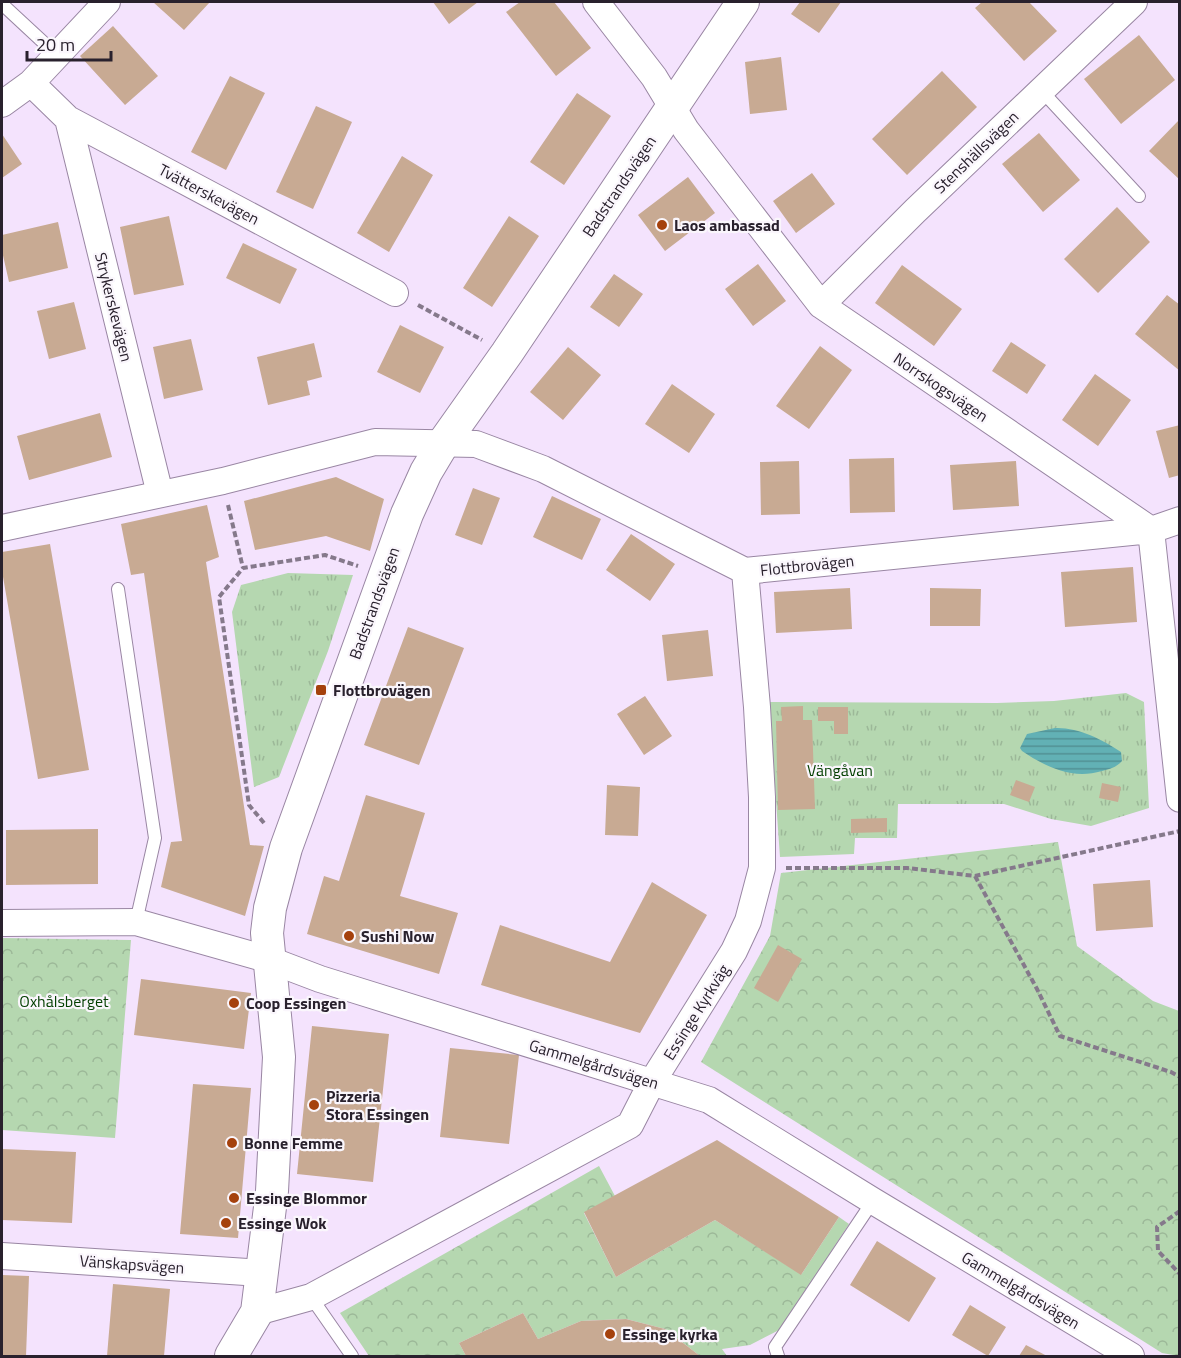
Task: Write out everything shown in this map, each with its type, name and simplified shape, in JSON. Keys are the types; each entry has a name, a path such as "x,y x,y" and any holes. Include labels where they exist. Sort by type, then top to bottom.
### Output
{"street":[{"path":"2,104 31,83 107,2"},
{"name":"Norrskogsvägen","path":"596,2 654,77 686,130 820,306 1151,530"},
{"name":"Badstrandsvägen","path":"231,1356 257,1312 272,1191 279,1057 267,933 270,908 286,848 384,574 426,472 444,442 507,353 743,2"},
{"name":"Stenshällsvägen","path":"820,306 915,211 1134,2"},
{"name":"Tvätterskevägen","path":"31,83 68,119 395,293"},
{"name":"Strykerskevägen","path":"68,119 160,494"},
{"name":"Flottbrovägen","path":"2,528 223,481 375,442 476,444 543,469 745,571 1151,530 1179,520"},
{"path":"1151,530 1179,799"},
{"name":"Essinge Kyrkväg","path":"257,1312 311,1297 630,1125 652,1082 734,951 748,921 762,868 762,797 757,707 745,571"},
{"name":"Gammelgårdsvägen","path":"2,923 136,922 270,960 320,979 709,1100 1131,1356"},
{"name":"Vänskapsvägen","path":"2,1256 262,1273"}],"lane":[{"path":"2,4 57,56"},
{"path":"1041,90 1139,196"},
{"path":"118,589 155,838 136,922"},
{"path":"777,1352 873,1201"},
{"path":"311,1297 352,1356"}],"path":[{"path":"395,293 480,338"},
{"path":"223,481 243,568"},
{"path":"286,848 249,805 219,597 243,568 325,555 384,574"},
{"path":"762,868 907,868 975,876 1179,831"},
{"path":"975,876 1060,1036 1171,1072 1179,1077"},
{"path":"1179,1211 1157,1227 1158,1251 1179,1274"}],"green space":[{"path":"288,573 353,575 328,651 279,777 254,787 232,612 241,585"},
{"name":"Vängåvan","path":"1126,693 1144,702 1149,808 1091,826 1051,819 1004,804 898,804 897,838 855,838 854,854 780,857 769,702 997,703 1054,701"},
{"path":"1058,842 1077,946 1153,1001 1179,1011 1179,1356 1162,1353 701,1062 770,936 781,873"},
{"name":"Oxhålsberget","path":"2,938 131,940 115,1138 2,1130"},
{"path":"599,1166 615,1196 584,1213 616,1277 715,1220 812,1281 783,1328 750,1345 722,1349 727,1356 700,1356 665,1329 626,1319 581,1321 538,1339 523,1313 459,1343 466,1356 369,1356 340,1313"},
{"path":"839,1217 849,1224 812,1281 801,1275"}],"shaded area":[{"path":"1055,728 1081,732 1098,738 1121,752 1122,761 1111,769 1091,773 1070,773 1040,762 1020,748 1027,734"}],"building":[{"path":"153,2 210,2 184,30"},
{"path":"433,2 478,2 449,24"},
{"path":"520,2 554,2 591,48 556,76 506,12"},
{"path":"800,2 841,2 819,33 791,14"},
{"path":"982,2 1029,2 1057,31 1024,61 975,8"},
{"path":"113,26 158,76 125,105 80,56"},
{"path":"1139,35 1175,80 1121,124 1084,79"},
{"path":"781,57 787,110 750,114 745,62"},
{"path":"942,71 977,107 907,175 872,139"},
{"path":"230,76 265,93 226,170 191,152"},
{"path":"577,93 611,116 564,185 530,162"},
{"path":"316,106 352,122 313,209 276,192"},
{"path":"1180,119 1180,180 1149,151"},
{"path":"1039,133 1080,180 1043,212 1002,164"},
{"path":"2,134 22,164 2,178"},
{"path":"402,156 433,175 389,252 357,233"},
{"path":"812,173 835,204 796,233 773,201"},
{"path":"688,177 715,213 665,251 638,215"},
{"path":"1117,207 1150,242 1098,293 1064,259"},
{"path":"169,216 184,285 134,295 120,227"},
{"path":"509,216 539,236 492,307 463,288"},
{"path":"58,222 68,268 9,282 2,251 2,235"},
{"path":"243,243 297,269 280,304 226,278"},
{"path":"758,264 786,301 753,326 725,289"},
{"path":"902,265 962,309 934,346 875,303"},
{"path":"614,274 643,294 619,327 590,307"},
{"path":"1167,295 1180,305 1180,371 1135,334"},
{"path":"74,302 86,349 49,359 37,311"},
{"path":"400,325 444,347 420,393 377,372"},
{"path":"191,339 203,390 164,399 153,347"},
{"path":"1011,342 1046,365 1027,394 992,371"},
{"path":"314,343 322,377 307,381 310,395 268,405 257,357"},
{"path":"820,346 852,370 809,429 776,406"},
{"path":"568,347 601,375 563,420 530,392"},
{"path":"1095,374 1131,400 1098,446 1062,420"},
{"path":"672,384 715,414 689,453 645,424"},
{"path":"100,413 112,457 29,480 17,436"},
{"path":"1180,425 1180,475 1169,478 1156,431"},
{"path":"894,458 895,512 850,513 849,459"},
{"path":"799,461 800,514 761,515 760,462"},
{"path":"1016,461 1019,506 953,510 950,465"},
{"path":"336,477 384,499 370,551 326,536 255,550 244,501"},
{"path":"473,488 500,498 482,545 455,535"},
{"path":"552,496 601,519 582,560 533,537"},
{"path":"207,505 219,557 206,562 250,845 264,846 245,916 161,887 171,842 182,841 144,573 131,575 121,524"},
{"path":"631,534 675,564 650,601 606,570"},
{"path":"50,544 89,770 38,779 2,571 2,552"},
{"path":"1133,567 1137,622 1065,627 1061,572"},
{"path":"850,588 852,629 776,633 774,592"},
{"path":"930,588 981,589 980,626 930,626"},
{"path":"408,627 464,648 419,765 364,745"},
{"path":"708,630 713,676 667,681 662,635"},
{"path":"645,696 672,736 644,755 617,714"},
{"path":"803,706 803,720 812,720 815,809 778,810 776,721 782,721 781,707"},
{"path":"818,707 848,707 848,734 834,734 834,721 818,721"},
{"path":"1016,780 1035,787 1029,802 1010,795"},
{"path":"1102,783 1121,787 1118,802 1099,798"},
{"path":"607,785 640,787 638,836 605,835"},
{"path":"366,795 425,813 400,896 458,913 439,974 307,934 324,876 339,881"},
{"path":"887,818 887,832 851,833 851,819"},
{"path":"98,829 98,884 6,885 6,830"},
{"path":"1150,880 1153,927 1096,931 1093,884"},
{"path":"652,882 707,915 640,1033 481,985 500,925 610,962"},
{"path":"778,945 802,959 778,1002 754,988"},
{"path":"141,979 251,993 244,1049 134,1035"},
{"path":"312,1026 389,1034 373,1182 297,1174"},
{"path":"450,1048 519,1055 509,1144 440,1137"},
{"path":"193,1084 251,1088 238,1238 180,1234"},
{"path":"717,1140 839,1217 801,1275 715,1220 616,1277 584,1212"},
{"path":"2,1149 76,1152 72,1223 2,1220"},
{"path":"877,1241 936,1278 909,1322 850,1285"},
{"path":"2,1275 29,1276 26,1356 2,1356"},
{"path":"113,1284 170,1289 164,1356 107,1356"},
{"path":"970,1305 1006,1327 988,1356 952,1335"},
{"name":"Essinge kyrka","path":"523,1313 538,1339 581,1321 626,1319 665,1329 700,1356 466,1356 459,1343"},
{"path":"1026,1345 1047,1356 1019,1356"}],"place":[{"name":"Laos ambassad","path":"662,225"},
{"name":"Flottbrovägen","path":"321,690"},
{"name":"Sushi Now","path":"349,936"},
{"name":"Coop Essingen","path":"234,1003"},
{"name":"Pizzeria Stora Essingen","path":"314,1105"},
{"name":"Bonne Femme","path":"232,1143"},
{"name":"Essinge Blommor","path":"234,1198"},
{"name":"Essinge Wok","path":"226,1223"},
{"name":"Essinge kyrka","path":"610,1334"}]}
